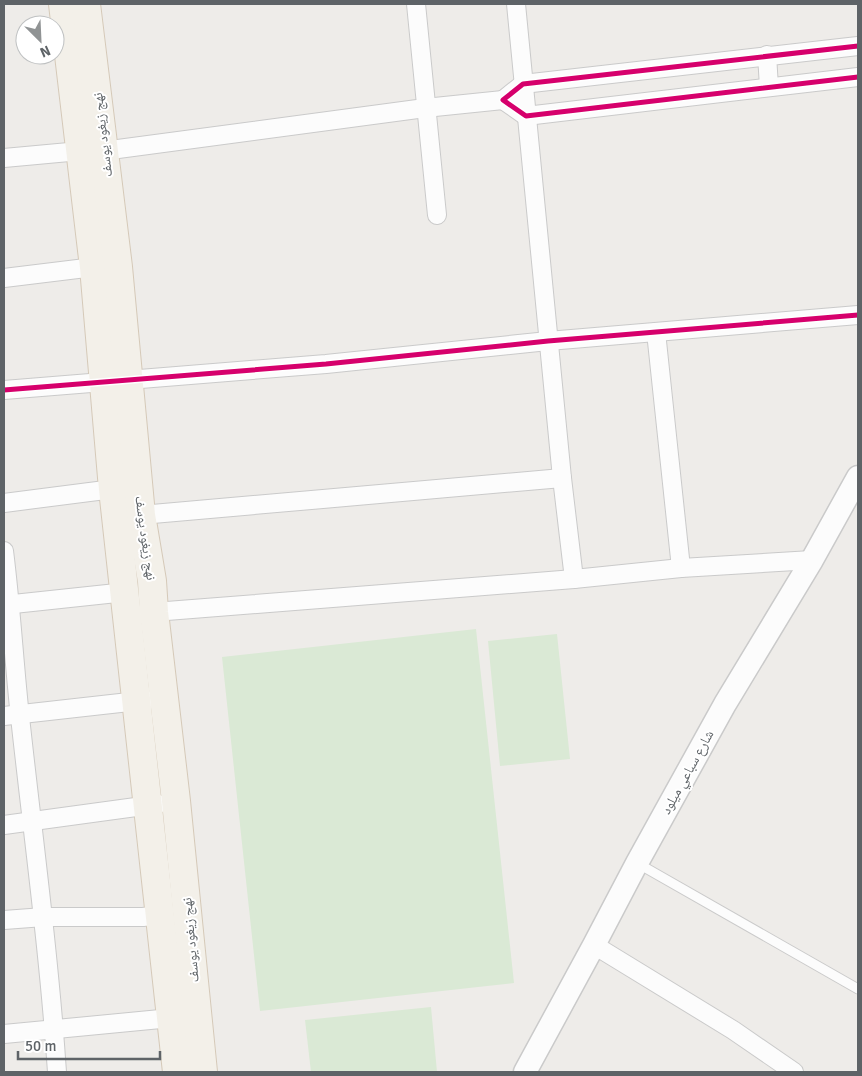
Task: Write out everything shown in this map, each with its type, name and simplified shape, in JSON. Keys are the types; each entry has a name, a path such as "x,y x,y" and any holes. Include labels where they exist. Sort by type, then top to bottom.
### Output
{"main road":[{"name":"نهج زيغود يوسف","path":"63,4 92,151 118,267 113,489 136,608 164,696 203,1072"},
{"name":"نهج زيغود يوسف","path":"86,4 92,151 94,267 152,581 136,608 137,702 177,1072"}],"street":[{"path":"416,4 437,215"},
{"path":"516,4 548,341 574,579"},
{"path":"4,158 92,151 426,108 503,100 523,84 858,46"},
{"path":"767,55 769,87"},
{"path":"503,100 526,116 858,77"},
{"path":"4,278 94,267"},
{"path":"4,390 326,364 548,341 858,315"},
{"path":"656,332 681,568"},
{"name":"شارع سباعي ميلود","path":"525,1072 636,863 725,704 812,560 858,477"},
{"path":"141,515 562,478"},
{"path":"4,502 113,489"},
{"path":"4,551 12,716 32,821 44,918 57,1072"},
{"path":"7,605 136,608 574,579 681,568 812,560"},
{"path":"12,716 137,702 164,696"},
{"path":"4,825 176,801"},
{"path":"4,920 159,915"},
{"path":"594,945 733,1030 794,1072"},
{"path":"4,1034 171,1018"}],"lane":[{"path":"636,863 858,989"}],"green space":[{"path":"476,629 514,983 260,1011 222,657"},
{"path":"557,634 570,759 500,766 488,641"},
{"path":"431,1007 437,1072 311,1072 305,1020"}],"cycle path":[{"path":"858,46 523,84 503,100 526,116 858,77"},
{"path":"4,390 326,364 548,341 858,315"}]}
